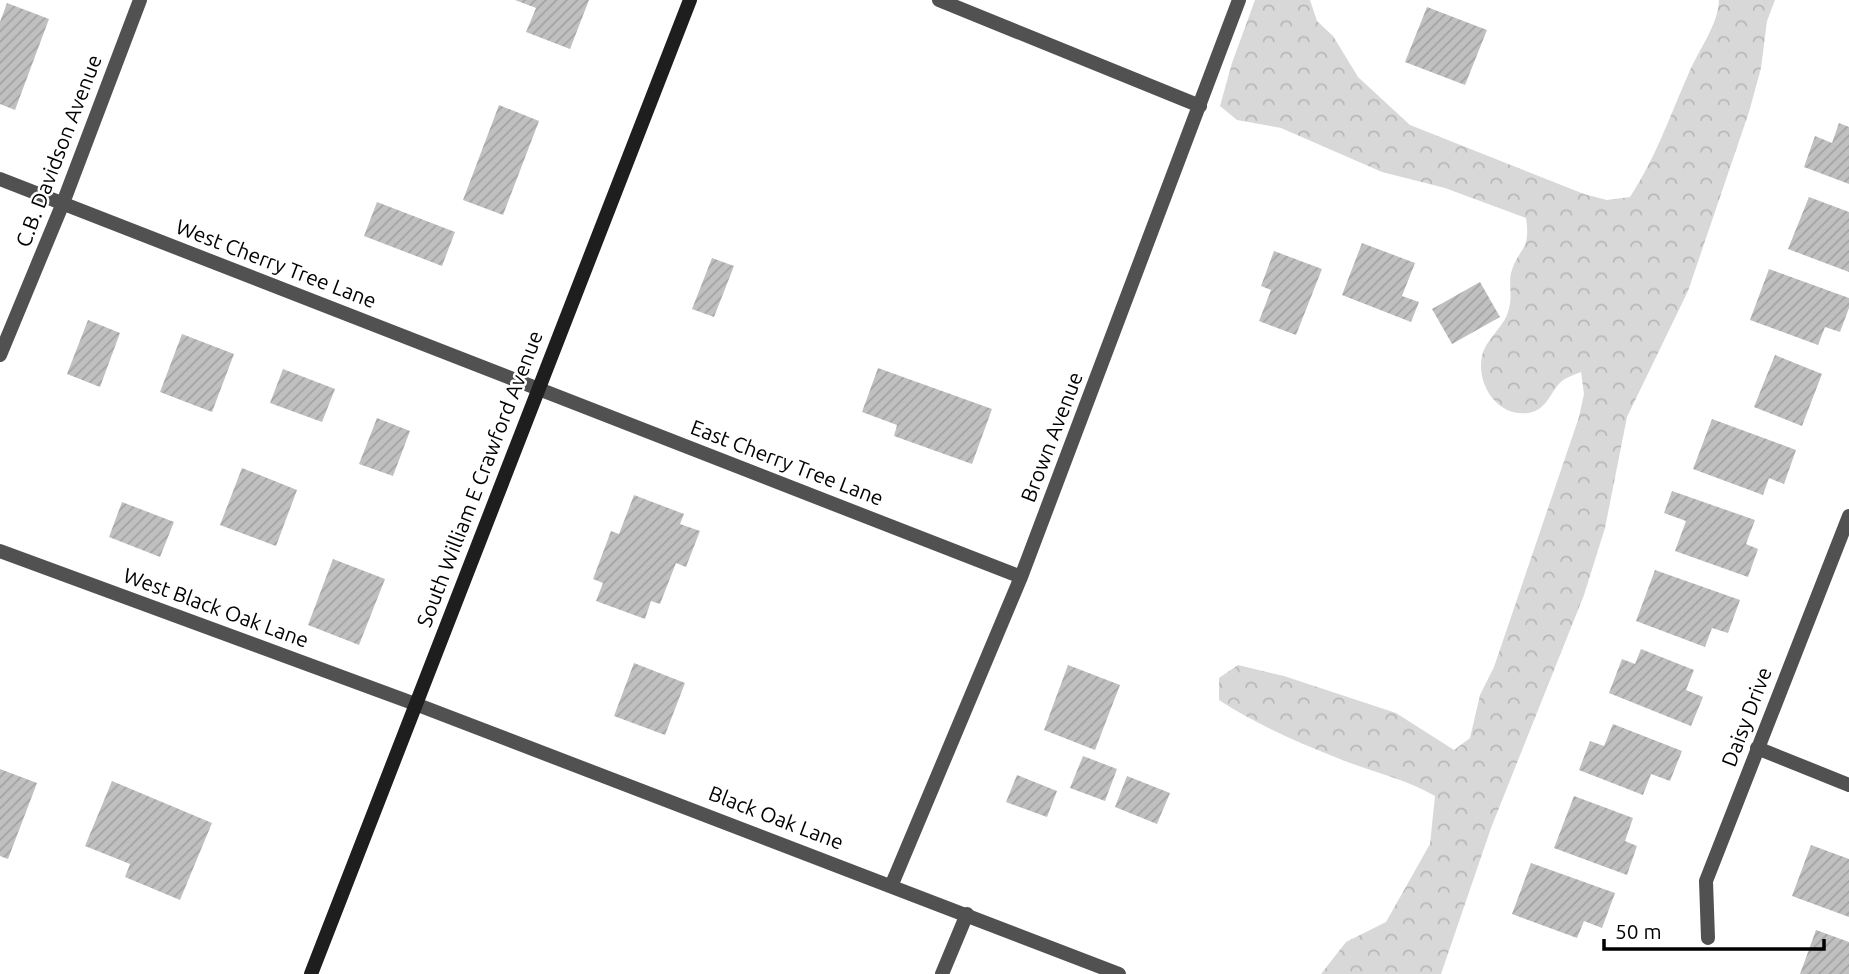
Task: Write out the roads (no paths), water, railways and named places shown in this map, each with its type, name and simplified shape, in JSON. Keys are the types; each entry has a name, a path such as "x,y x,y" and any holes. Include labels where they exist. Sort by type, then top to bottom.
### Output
{"main road":[{"name":"South William E Crawford Avenue","path":"311,974 418,705 537,388 690,0"}],"street":[{"name":"C.B. Davidson Avenue","path":"0,355 63,203 140,0"},
{"path":"939,0 1200,106"},
{"name":"Brown Avenue","path":"892,884 1021,577 1239,0"},
{"name":"West Cherry Tree Lane","path":"0,179 537,388"},
{"name":"East Cherry Tree Lane","path":"537,388 1021,577"},
{"name":"Daisy Drive","path":"1708,938 1706,881 1849,516"},
{"name":"West Black Oak Lane","path":"0,551 418,705"},
{"name":"Black Oak Lane","path":"418,705 892,884 1119,974"},
{"path":"1758,748 1849,785"},
{"path":"942,974 967,914"}]}
